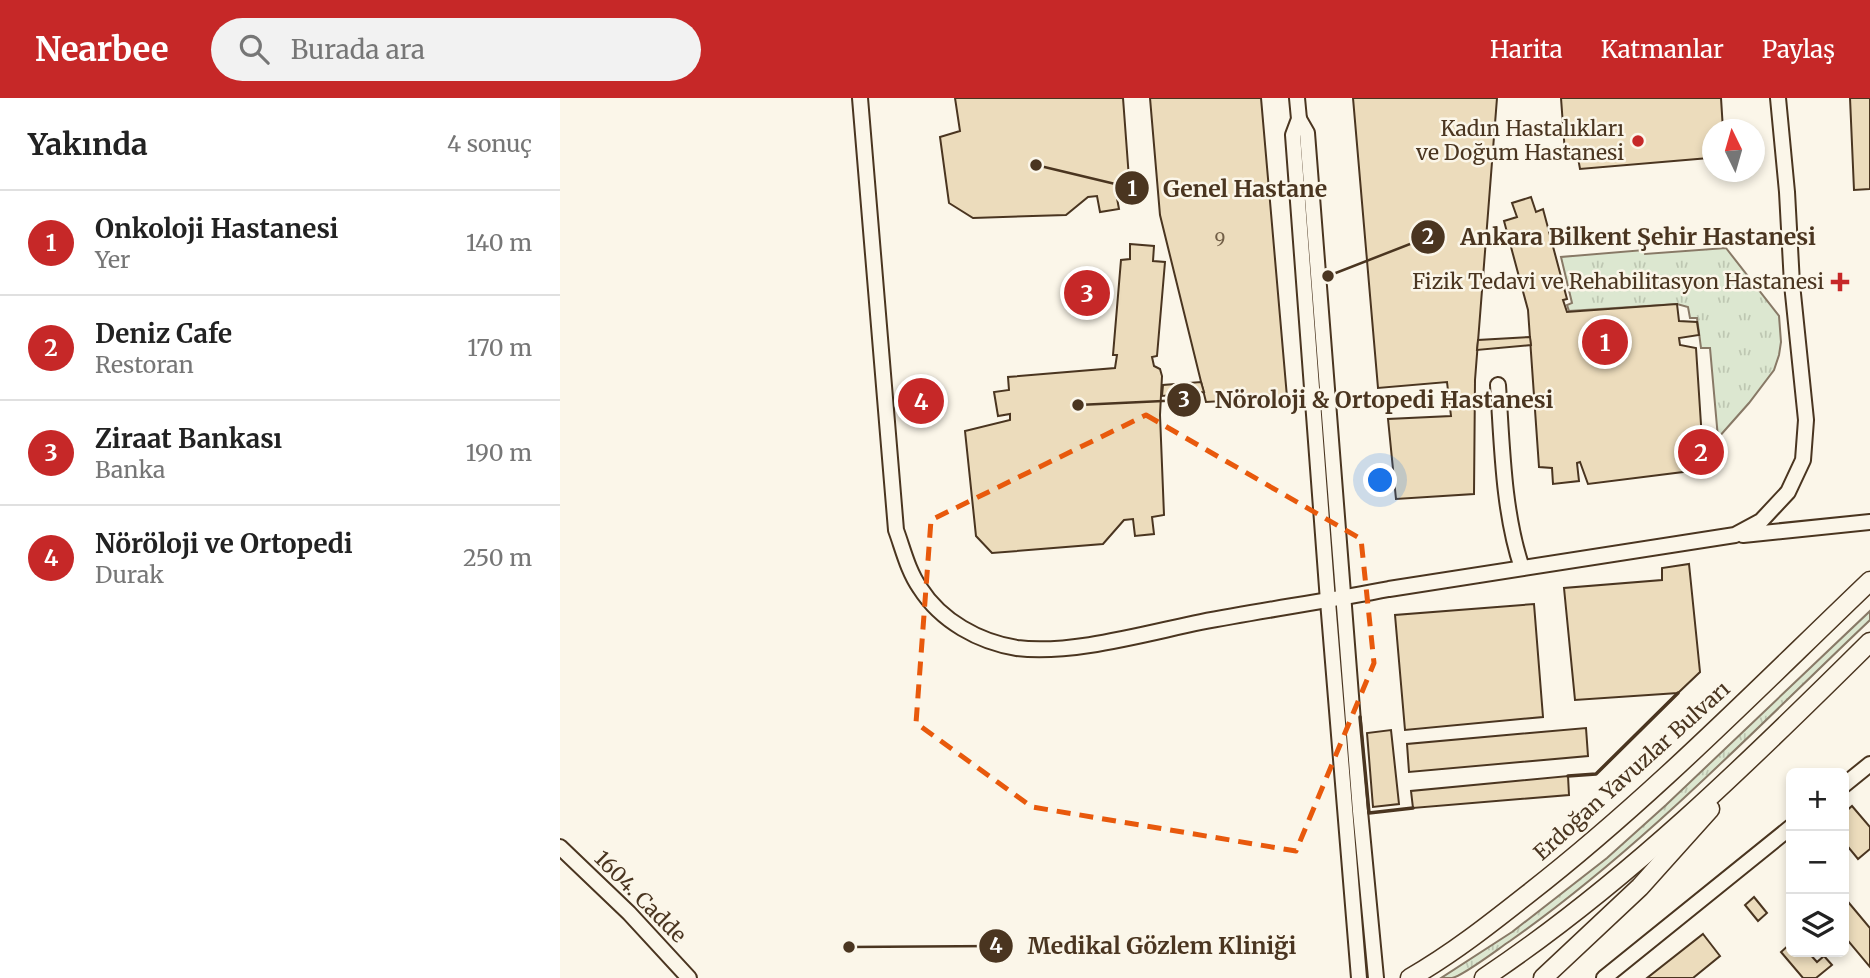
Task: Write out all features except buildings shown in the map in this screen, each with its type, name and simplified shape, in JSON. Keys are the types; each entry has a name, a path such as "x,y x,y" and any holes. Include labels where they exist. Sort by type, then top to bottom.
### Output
{"main road":[{"name":"Erdoğan Yavuzlar Bulvarı","path":"1410,978 1474,936 1592,843 1870,581"},
{"path":"1484,978 1557,927 1611,883 1768,743 1870,642"},
{"path":"1543,978 1640,887 1768,743"}],"street":[{"path":"860,98 896,530 906,560 920,588 937,610 960,627 987,640 1018,648 1067,648 1389,589 1522,568 1735,535 1870,522"},
{"path":"1297,98 1299,119 1307,133 1376,978"},
{"path":"1735,535 1761,521 1788,492 1803,460 1806,420 1792,284 1778,98"},
{"path":"1299,119 1293,135 1359,978"},
{"path":"1498,385 1510,517 1515,548 1522,568"},
{"path":"1849,781 1870,764"},
{"path":"1604,978 1786,831"},
{"name":"1604. Cadde","path":"560,847 629,913 689,978"}],"highlighted area":[{"path":"1146,415 1361,539 1374,663 1296,851 1032,807 916,723 931,520"}],"green space":[{"path":"1726,248 1779,316 1781,342 1774,370 1718,438 1710,348 1701,348 1697,318 1690,318 1688,307 1677,304 1569,311 1567,305 1572,303 1561,257 1644,250 1645,254"},
{"path":"1870,611 1870,620 1651,828 1559,905 1481,962 1452,978 1441,978 1512,932 1607,858"}],"wall":[{"path":"1568,776 1596,774 1678,693"},
{"path":"1360,717 1369,813 1413,808"}],"place":[{"name":"Kadın Hastalıkları ve Doğum Hastanesi","path":"1638,141"},
{"name":"Genel Hastane","path":"1036,165"},
{"name":"Ankara Bilkent Şehir Hastanesi","path":"1328,276"},
{"name":"Fizik Tedavi ve Rehabilitasyon Hastanesi","path":"1840,282"},
{"name":"Ziraat Bankası","path":"1087,293"},
{"name":"Onkoloji Hastanesi","path":"1605,342"},
{"name":"Nöröloji ve Ortopedi","path":"921,401"},
{"name":"Nöroloji & Ortopedi Hastanesi","path":"1078,405"},
{"name":"Deniz Cafe","path":"1701,452"},
{"name":"Medikal Gözlem Kliniği","path":"849,947"}]}
